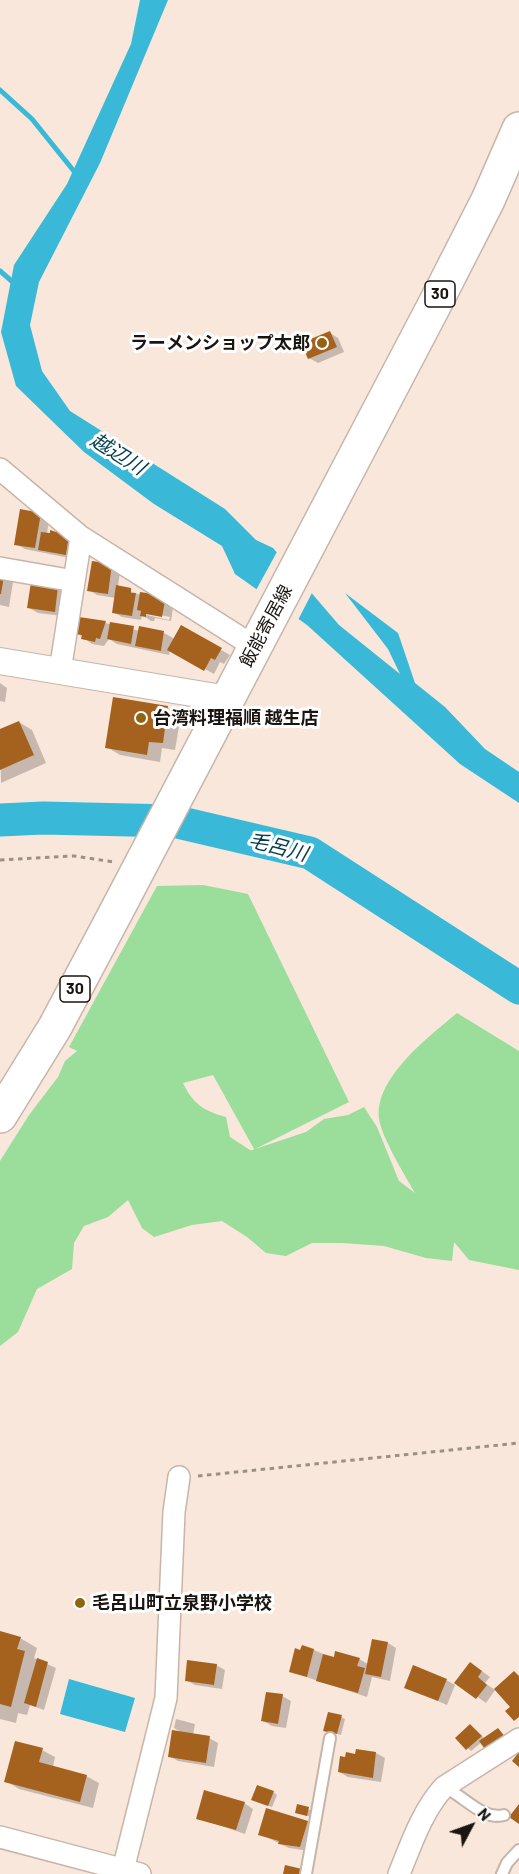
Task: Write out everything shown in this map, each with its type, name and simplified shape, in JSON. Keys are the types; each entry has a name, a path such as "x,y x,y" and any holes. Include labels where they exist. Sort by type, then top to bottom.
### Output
{"main road":[{"name":"飯能寄居線","path":"0,1116 55,1027 133,861 180,790 356,456 479,218 519,129"}],"street":[{"path":"3,475 81,537 259,638"},
{"path":"60,671 81,537"},
{"path":"0,568 74,581"},
{"path":"0,662 228,699"},
{"path":"0,1837 128,1873 166,1698 174,1512 179,1478"},
{"path":"399,1874 420,1824 435,1796 444,1787 519,1738"}],"lane":[{"path":"306,1874 330,1738"},
{"path":"444,1787 459,1794 483,1813 496,1817 504,1815"},
{"path":"502,1874 507,1863 519,1850"}],"path":[{"path":"0,860 74,856 133,861"},
{"path":"179,1478 519,1443"}],"green space":[{"path":"203,885 248,894 349,1102 255,1149 306,1132 324,1119 348,1115 364,1107 377,1127 399,1181 415,1193 389,1146 379,1118 380,1103 395,1073 419,1046 457,1013 519,1051 519,1270 469,1260 454,1242 452,1261 426,1258 384,1246 342,1243 312,1243 286,1256 266,1253 222,1221 192,1225 154,1237 142,1228 128,1200 108,1217 84,1226 74,1243 72,1269 37,1289 18,1332 0,1346 0,1161 29,1115 58,1077 65,1061 77,1051 69,1047 157,886","holes":["213,1075 254,1149 250,1150 230,1137 226,1117 200,1106 183,1083"]}],"water":[{"name":"越辺川","path":"140,0 168,0 100,163 39,282 30,325 42,371 70,411 225,509 256,540 273,548 339,625 400,674 388,649 345,593 398,633 415,683 445,707 485,749 519,772 519,803 460,764 307,625 235,574 222,546 154,504 84,452 16,386 1,332 14,265 67,184 131,44"},
{"path":"69,1679 135,1698 125,1732 60,1714"}],"pier":[{"path":"278,550 313,591 297,622 255,592"}],"building":[{"path":"330,331 337,347 308,359 301,343"},
{"path":"20,509 41,513 35,548 14,545"},
{"path":"50,530 69,536 66,555 38,550 41,532 50,533"},
{"path":"92,561 112,564 108,594 87,591"},
{"path":"0,575 4,576 1,594 0,594"},
{"path":"31,582 58,586 55,612 27,608"},
{"path":"116,585 131,588 131,593 136,593 132,616 112,613"},
{"path":"140,592 159,595 158,599 165,601 162,617 146,614 146,617 140,616 141,611 137,610"},
{"path":"79,617 106,621 100,639 96,638 95,642 81,639 82,635 75,634"},
{"path":"110,622 134,626 131,644 107,639"},
{"path":"181,625 222,648 215,660 211,658 204,671 167,650"},
{"path":"139,626 164,631 161,651 135,646"},
{"path":"113,697 168,706 163,743 149,742 147,755 105,748"},
{"path":"19,721 34,755 0,770 0,729"},
{"path":"0,1631 21,1637 17,1649 25,1651 11,1707 0,1704"},
{"path":"372,1639 388,1642 381,1677 365,1674"},
{"path":"302,1645 314,1649 307,1677 289,1672 295,1648 300,1650"},
{"path":"335,1651 360,1658 357,1666 365,1668 358,1693 316,1681 323,1654 334,1657"},
{"path":"37,1658 48,1662 36,1707 24,1703"},
{"path":"187,1660 217,1664 214,1685 185,1681"},
{"path":"470,1662 482,1671 478,1677 487,1685 476,1699 454,1683"},
{"path":"413,1665 447,1679 438,1701 404,1688"},
{"path":"514,1671 519,1676 519,1717 514,1721 505,1711 510,1707 494,1689"},
{"path":"266,1692 283,1694 278,1724 261,1721"},
{"path":"328,1712 342,1715 337,1734 323,1731"},
{"path":"470,1724 482,1736 466,1750 455,1738"},
{"path":"498,1728 506,1738 487,1752 479,1741"},
{"path":"172,1730 210,1736 206,1763 168,1757"},
{"path":"15,1741 43,1748 39,1762 87,1775 80,1802 4,1782"},
{"path":"356,1749 376,1752 373,1778 338,1772 340,1756 345,1757 346,1752 355,1754"},
{"path":"519,1752 519,1767 512,1761"},
{"path":"257,1785 274,1791 268,1806 251,1800"},
{"path":"204,1790 245,1802 236,1830 196,1819"},
{"path":"297,1804 309,1807 307,1816 295,1813"},
{"path":"519,1804 519,1824 509,1817"},
{"path":"266,1808 308,1821 300,1847 278,1844 279,1841 258,1835"},
{"path":"285,1865 302,1869 301,1874 283,1874"}],"waterway":[{"path":"0,90 32,119 77,175"},
{"path":"0,271 15,284"},
{"name":"毛呂川","path":"0,820 43,818 173,821 310,853 519,988"}],"place":[{"name":"ラーメンショップ太郎","path":"322,343"},
{"name":"台湾料理福順 越生店","path":"141,718"},
{"name":"毛呂山町立泉野小学校","path":"80,1603"}]}
